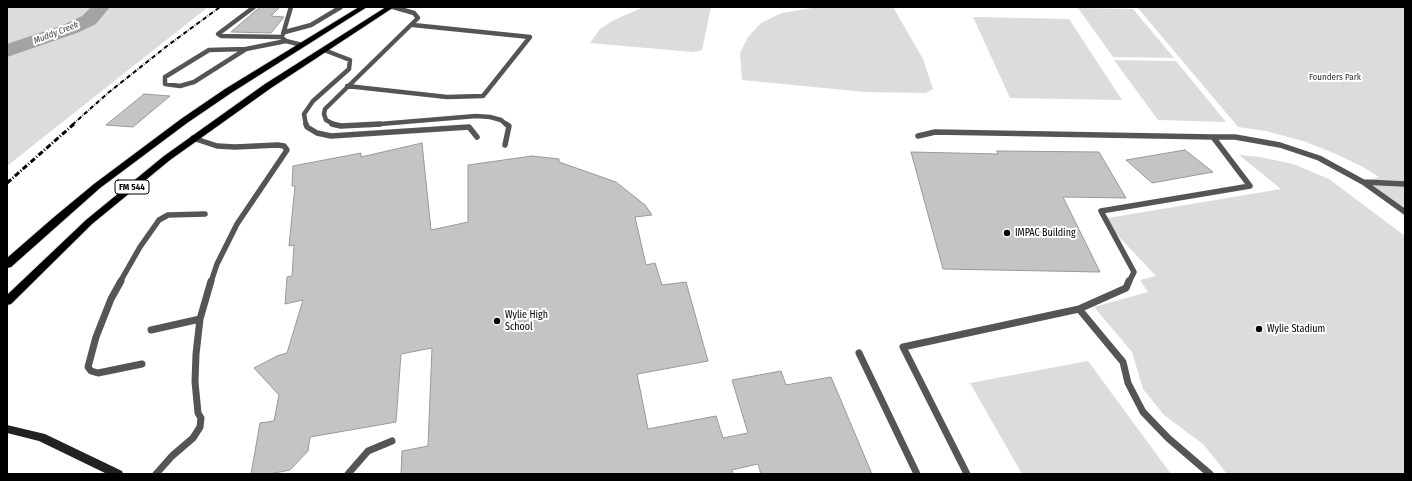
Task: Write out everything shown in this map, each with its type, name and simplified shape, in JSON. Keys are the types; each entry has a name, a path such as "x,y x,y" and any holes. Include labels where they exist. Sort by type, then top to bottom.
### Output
{"main road":[{"name":"FM 544","path":"7,264 56,220 139,154 222,96 364,7"},
{"name":"FM 544","path":"7,301 89,222 193,138 268,86 392,7"},
{"path":"302,45 324,50"},
{"path":"7,429 41,437 118,474"}],"lane":[{"path":"254,7 218,34 221,36 281,37 286,41 302,45"},
{"path":"281,37 285,32 291,7"},
{"path":"285,32 311,25 341,7"},
{"path":"392,7 409,11 417,15 418,18 413,25 347,86 325,109 324,114 326,120 332,124 352,126 476,116 490,117 501,120 509,126 505,145"},
{"path":"347,86 447,97 483,96 530,37 413,25"},
{"path":"246,49 194,82 180,86 164,84 165,77 209,50 246,49 286,41"},
{"path":"324,50 350,60 349,69 313,101 304,114 307,127 318,133 331,136 469,127 477,137"},
{"path":"918,136 935,132 1235,137 1280,145 1319,158 1363,182 1405,212"},
{"path":"967,474 903,347 1079,309 1126,288 1134,272 1101,211 1250,186 1214,137"},
{"path":"156,474 172,456 193,438 200,427 201,418 198,413 195,382 196,354 200,319 217,264 237,224 287,150 284,146 278,144 217,146 193,138"},
{"path":"1363,182 1405,184"},
{"path":"142,364 98,373 91,372 88,367 96,337 111,299 140,247 159,220 168,215 205,214"},
{"path":"1079,309 1123,362 1128,383 1143,412 1168,438 1210,474"},
{"path":"151,330 200,319"},
{"path":"859,353 917,474"},
{"path":"348,474 368,451 392,441"}],"green space":[{"path":"7,7 208,7 7,166"},
{"path":"644,7 711,7 702,50 693,52 590,43 600,29 614,20"},
{"path":"818,7 893,7 923,59 933,89 926,93 865,92 742,80 740,53 748,37 761,23 782,13"},
{"name":"Founders Park","path":"1137,7 1405,7 1405,212 1363,182 1379,177 1363,167 1334,153 1303,141 1266,131 1238,127"},
{"path":"1078,8 1133,9 1174,58 1113,57"},
{"path":"973,17 1069,19 1122,100 1010,98"},
{"path":"1114,60 1176,61 1226,122 1158,120"},
{"name":"Wylie Stadium","path":"1239,155 1260,157 1293,164 1329,179 1405,236 1405,474 1227,474 1204,445 1164,415 1143,389 1132,352 1094,307 1148,292 1140,280 1156,276 1102,219 1281,189"},
{"path":"1088,361 1171,474 1022,474 970,383"}],"building":[{"path":"260,7 280,7 271,16 284,17 271,33 231,32"},
{"path":"144,94 170,96 133,127 106,125"},
{"name":"Wylie High School","path":"422,143 431,230 468,222 468,165 532,156 559,159 559,162 616,182 645,205 652,215 635,217 646,265 655,263 662,285 686,282 708,361 637,374 648,429 716,416 723,438 748,433 732,380 781,371 786,385 831,377 872,474 761,474 758,464 732,470 733,474 401,474 402,451 428,446 432,348 401,354 396,422 310,437 308,451 290,470 269,474 251,474 260,423 274,421 279,395 254,368 277,356 287,353 303,300 285,304 287,277 292,276 294,245 289,246 295,186 292,186 293,166 361,153 361,157"},
{"path":"1185,150 1213,172 1152,183 1126,160"},
{"name":"IMPAC Building","path":"997,151 1099,152 1126,198 1063,197 1100,272 943,269 911,152 998,154"}],"waterway":[{"name":"Muddy Creek","path":"7,51 70,29 89,20 101,7"}],"railway":[{"path":"72,125 108,93 167,46 220,7"},
{"path":"7,183 74,124"}],"place":[{"name":"IMPAC Building","path":"1007,233"},
{"name":"Wylie High School","path":"497,321"},
{"name":"Wylie Stadium","path":"1259,329"}]}
